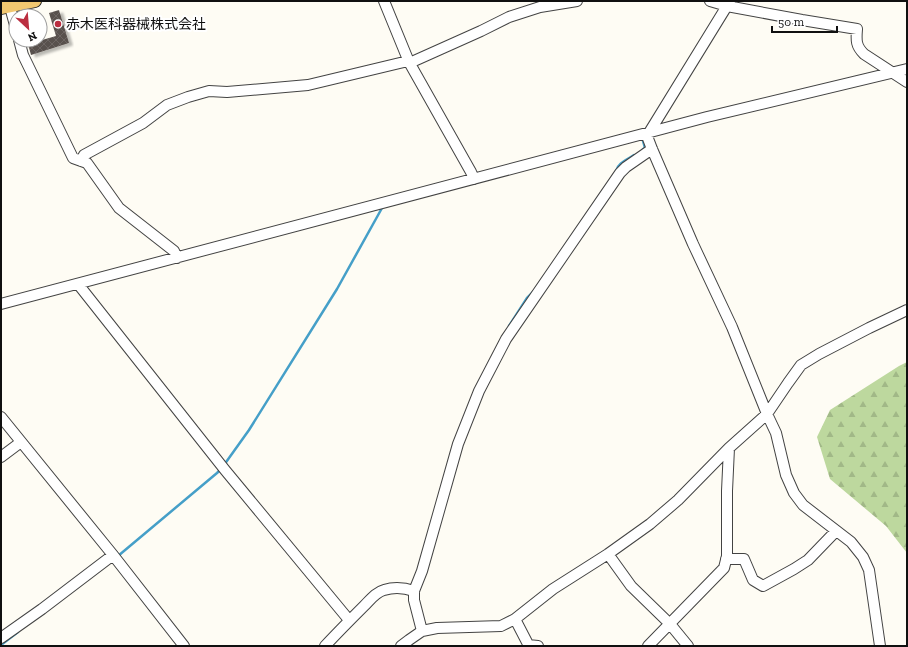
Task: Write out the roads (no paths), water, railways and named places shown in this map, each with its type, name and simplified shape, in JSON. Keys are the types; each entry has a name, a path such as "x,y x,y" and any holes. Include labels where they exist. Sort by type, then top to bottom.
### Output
{"main road":[{"path":"5,7 35,1"}],"street":[{"path":"384,1 409,62 473,176"},
{"path":"81,161 84,155 143,123 167,106 188,97 209,91 227,92 308,85 414,61 482,32 509,17 540,7 577,1"},
{"path":"710,1 802,20 857,29 856,41 860,50 907,82"},
{"path":"728,4 647,136 693,244 732,327 767,414 776,432 786,475 794,493 803,505 851,542 863,557 869,570 880,646"},
{"path":"21,48 23,55 73,158 87,163 119,208 176,255"},
{"path":"1,304 78,284 176,255 651,129 907,69"},
{"path":"422,631 414,600 414,591 422,571 458,444 479,391 506,338 620,173 652,149"},
{"path":"78,284 223,467 349,620"},
{"path":"401,646 422,631 437,628 501,626 515,619 553,589 608,554 650,524 678,500 730,448 767,414 801,365 907,310"},
{"path":"1,417 184,646"},
{"path":"1,457 21,442"},
{"path":"648,646 724,568 727,556 727,491 730,448"},
{"path":"726,559 744,559 753,580 763,586 808,560 836,531"},
{"path":"608,554 631,586 670,624 688,646"},
{"path":"1,638 114,557"},
{"path":"325,646 349,620 382,590 406,589 414,591"},
{"path":"515,619 531,646"}],"waterway":[{"path":"643,141 645,148 643,149"},
{"path":"616,171 621,164 634,155"},
{"path":"224,465 249,430 337,289 382,208"},
{"path":"509,326 527,298 534,291"},
{"path":"118,556 221,469"},
{"path":"1,645 18,632"}],"place":[{"name":"赤木医科器械株式会社","path":"58,24"}]}
